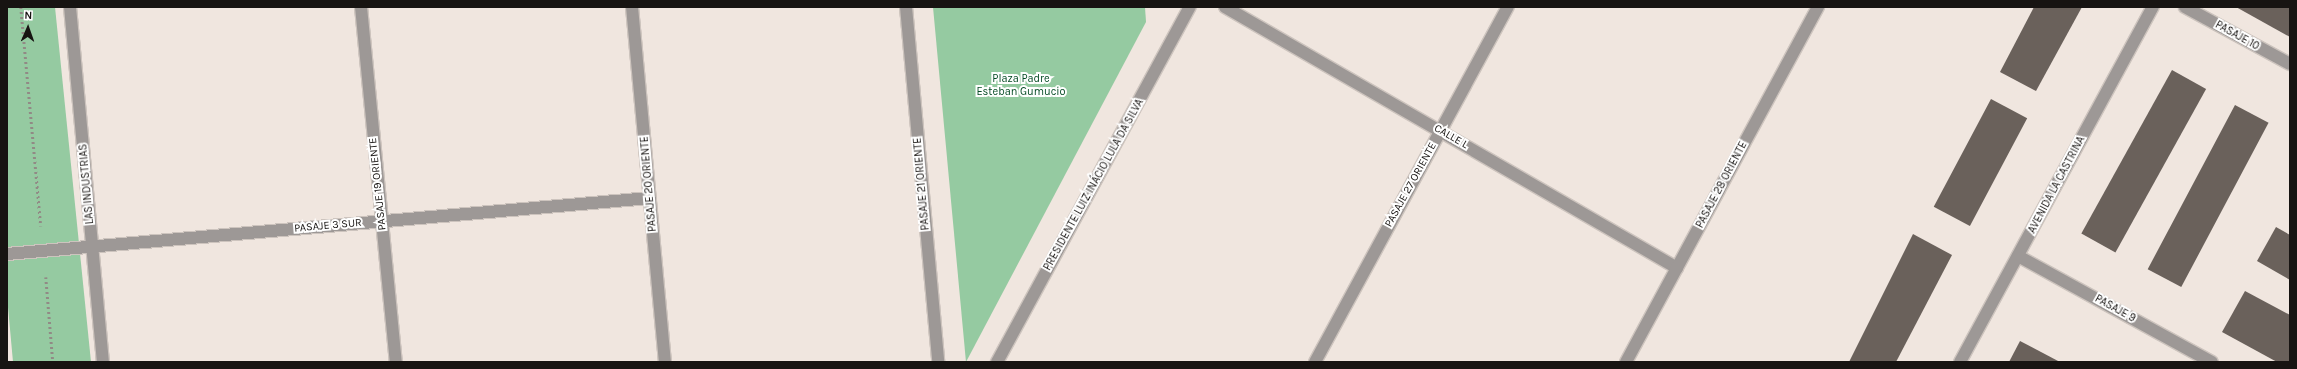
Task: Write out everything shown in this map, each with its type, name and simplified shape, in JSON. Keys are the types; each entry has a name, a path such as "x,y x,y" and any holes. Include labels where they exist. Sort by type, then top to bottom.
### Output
{"street":[{"name":"LAS INDUSTRIAS","path":"70,7 103,362"},
{"name":"PASAJE 19 ORIENTE","path":"361,7 396,362"},
{"name":"PASAJE 20 ORIENTE","path":"632,7 665,362"},
{"name":"PASAJE 21 ORIENTE","path":"906,7 938,362"},
{"name":"PRESIDENTE LUIZ INÁCIO LULA DA SILVA","path":"997,362 1190,7"},
{"name":"CALLE L","path":"1225,7 1677,268"},
{"name":"PASAJE 27 ORIENTE","path":"1315,362 1508,7"},
{"name":"PASAJE 28 ORIENTE","path":"1626,362 1818,7"},
{"name":"AVENIDA LA CASTRINA","path":"1960,362 2153,7"},
{"name":"PASAJE 10","path":"2185,7 2290,64"},
{"name":"PASAJE 3 SUR","path":"7,254 650,198"},
{"name":"PASAJE 9","path":"2018,256 2212,362"}],"path":[{"path":"21,7 53,362"}],"green space":[{"path":"7,7 55,7 91,362 13,362 7,296"},
{"name":"Plaza Padre Esteban Gumucio","path":"933,7 1145,7 1146,22 966,362"}],"building":[{"path":"2034,7 2082,7 2036,91 2000,72"},
{"path":"2236,7 2290,7 2290,37"},
{"path":"2172,70 2206,89 2115,252 2081,234"},
{"path":"1991,99 2027,118 1970,226 1934,207"},
{"path":"2235,105 2269,123 2181,287 2148,269"},
{"path":"2276,227 2290,235 2290,280 2257,261"},
{"path":"1913,234 1952,255 1896,362 1849,362"},
{"path":"2245,291 2290,315 2290,362 2277,362 2222,332"},
{"path":"2020,341 2060,362 2009,362"}]}
